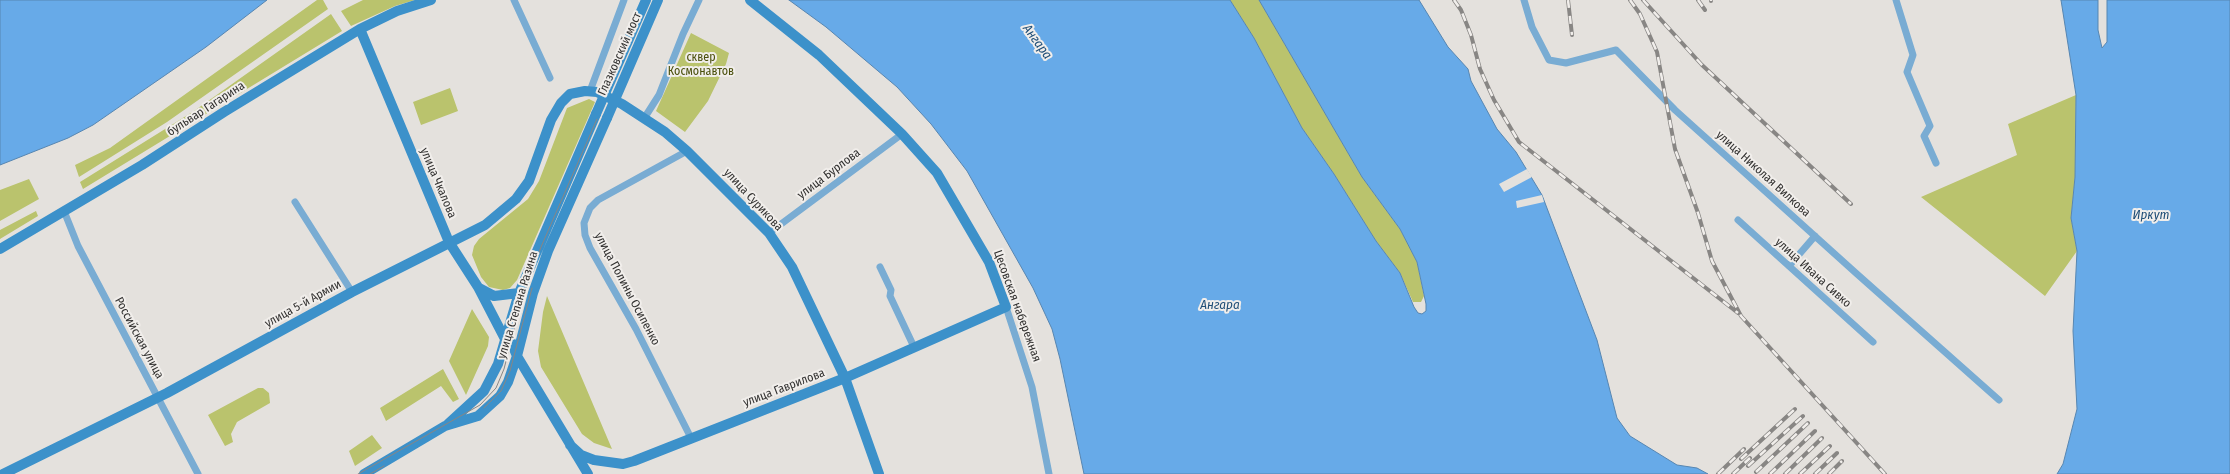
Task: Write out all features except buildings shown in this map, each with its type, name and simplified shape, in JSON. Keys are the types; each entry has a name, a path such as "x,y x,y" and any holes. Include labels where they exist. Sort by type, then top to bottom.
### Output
{"main road":[{"name":"бульвар Гагарина","path":"0,249 142,165 230,108 360,29 397,11 431,0"},
{"name":"Глазковский мост","path":"596,114 646,0"},
{"name":"Глазковский мост","path":"607,118 658,0"},
{"name":"Цесовская набережная","path":"750,0 819,55 902,134 937,173 970,226 989,262 1006,307"},
{"name":"улица Чкалова","path":"360,29 449,242 478,287 505,339"},
{"name":"улица Сурикова","path":"561,103 570,94 579,91 590,91 606,96 645,117 687,151 769,233 792,267 845,378 879,474"},
{"name":"улица 5-й Армии","path":"3,474 159,398 352,292 484,225 516,199 529,181 551,120 561,103"},
{"name":"улица Степана Разина","path":"364,474 445,426 484,390 498,364 519,293 596,114"},
{"name":"улица Степана Разина","path":"445,426 478,416 500,396 508,382 517,356 533,293 548,251 607,118"},
{"path":"478,287 494,296 519,293"},
{"name":"улица Гаврилова","path":"570,445 581,455 594,460 623,464 845,378 1006,307"},
{"path":"509,326 509,337 517,356 588,474"}],"street":[{"path":"514,0 550,78"},
{"path":"590,91 624,0"},
{"path":"645,117 659,95 683,34 699,0"},
{"name":"улица Николая Вилкова","path":"1524,0 1532,27 1550,60 1566,63 1616,50 1675,110 1999,400"},
{"path":"1896,0 1913,55 1907,72 1930,126 1924,136 1936,163"},
{"name":"улица Бурлова","path":"769,233 902,134"},
{"name":"улица Полины Осипенко","path":"687,151 598,200 590,208 584,223 585,235 590,248 636,329 691,438"},
{"path":"295,202 352,292"},
{"name":"Российская улица","path":"64,211 78,246 198,474"},
{"name":"улица Ивана Сивко","path":"1738,220 1873,342"},
{"path":"1789,266 1814,236"},
{"path":"880,267 891,290 890,296 914,347"},
{"name":"Цесовская набережная","path":"1006,307 1032,387 1049,474"}],"green space":[{"path":"317,0 323,0 328,9 167,122 79,177 75,165 110,148"},
{"path":"363,0 415,0 395,6 351,26 341,11"},
{"path":"1230,0 1259,0 1362,177 1400,229 1417,262 1424,296 1421,302 1413,302 1400,273 1376,241 1334,174 1302,128 1254,38"},
{"path":"331,14 342,31 83,189 80,182 194,111"},
{"name":"сквер Космонавтов","path":"691,33 729,53 726,64 708,101 685,132 656,111"},
{"path":"450,88 458,111 421,125 413,102"},
{"path":"2076,95 2075,177 2071,218 2077,251 2045,296 1921,197 2017,155 2008,124"},
{"path":"589,99 595,102 517,280 510,288 503,290 489,287 481,277 472,255 474,246 479,239 528,199 539,181 567,108"},
{"path":"29,179 39,199 0,221 0,190"},
{"path":"36,211 38,216 0,239 0,230"},
{"path":"547,296 612,449 594,443 582,434 541,367 538,351 543,312"},
{"path":"472,309 489,337 488,346 466,395 449,361"},
{"path":"443,369 459,399 453,402 441,386 386,421 380,408"},
{"path":"258,388 263,388 269,393 270,403 237,422 231,434 233,442 225,446 208,415"},
{"path":"372,435 382,448 355,466 349,451"}],"water":[{"path":"0,0 267,0 206,47 93,125 68,138 0,165"},
{"name":"Ангара","path":"789,0 1230,0 1254,38 1302,128 1334,174 1376,241 1400,273 1414,307 1418,313 1422,314 1426,311 1426,304 1417,262 1400,229 1362,177 1259,0 1419,0 1448,47 1468,69 1471,81 1497,129 1516,152 1542,195 1597,340 1617,418 1630,436 1677,465 1697,468 1708,474 1084,474 1060,359 1052,329 1033,288 967,171 931,124 897,87 826,27"},
{"name":"Иркут","path":"2061,0 2098,0 2098,30 2102,48 2107,42 2107,0 2230,0 2230,474 2057,474 2063,464 2077,409 2073,331 2077,251 2071,218 2075,177 2076,95"}],"pier":[{"path":"1527,169 1532,177 1504,192 1499,184"},
{"path":"1542,195 1544,202 1517,208 1516,201"}],"tram line":[{"path":"358,474 480,405 496,388 504,369 522,298 541,247 649,0"},
{"path":"484,408 501,391 510,371 532,288"},
{"path":"370,474 384,466"}],"railway":[{"path":"1454,0 1461,10 1471,35 1480,69 1494,100 1519,142 1738,313"},
{"path":"1568,0 1572,35"},
{"path":"1630,0 1640,14 1657,52 1675,149 1698,213 1712,261 1741,316 1885,474"},
{"path":"1643,0 1702,65 1851,204"},
{"path":"1698,0 1705,10"},
{"path":"1741,459 1795,409"},
{"path":"1748,466 1803,416"},
{"path":"1756,472 1808,423"},
{"path":"1770,474 1815,431"},
{"path":"1785,474 1822,438"},
{"path":"1800,474 1830,446"},
{"path":"1718,474 1744,449"},
{"path":"1815,474 1837,453"},
{"path":"1733,474 1750,458"},
{"path":"1829,474 1842,461"}]}
